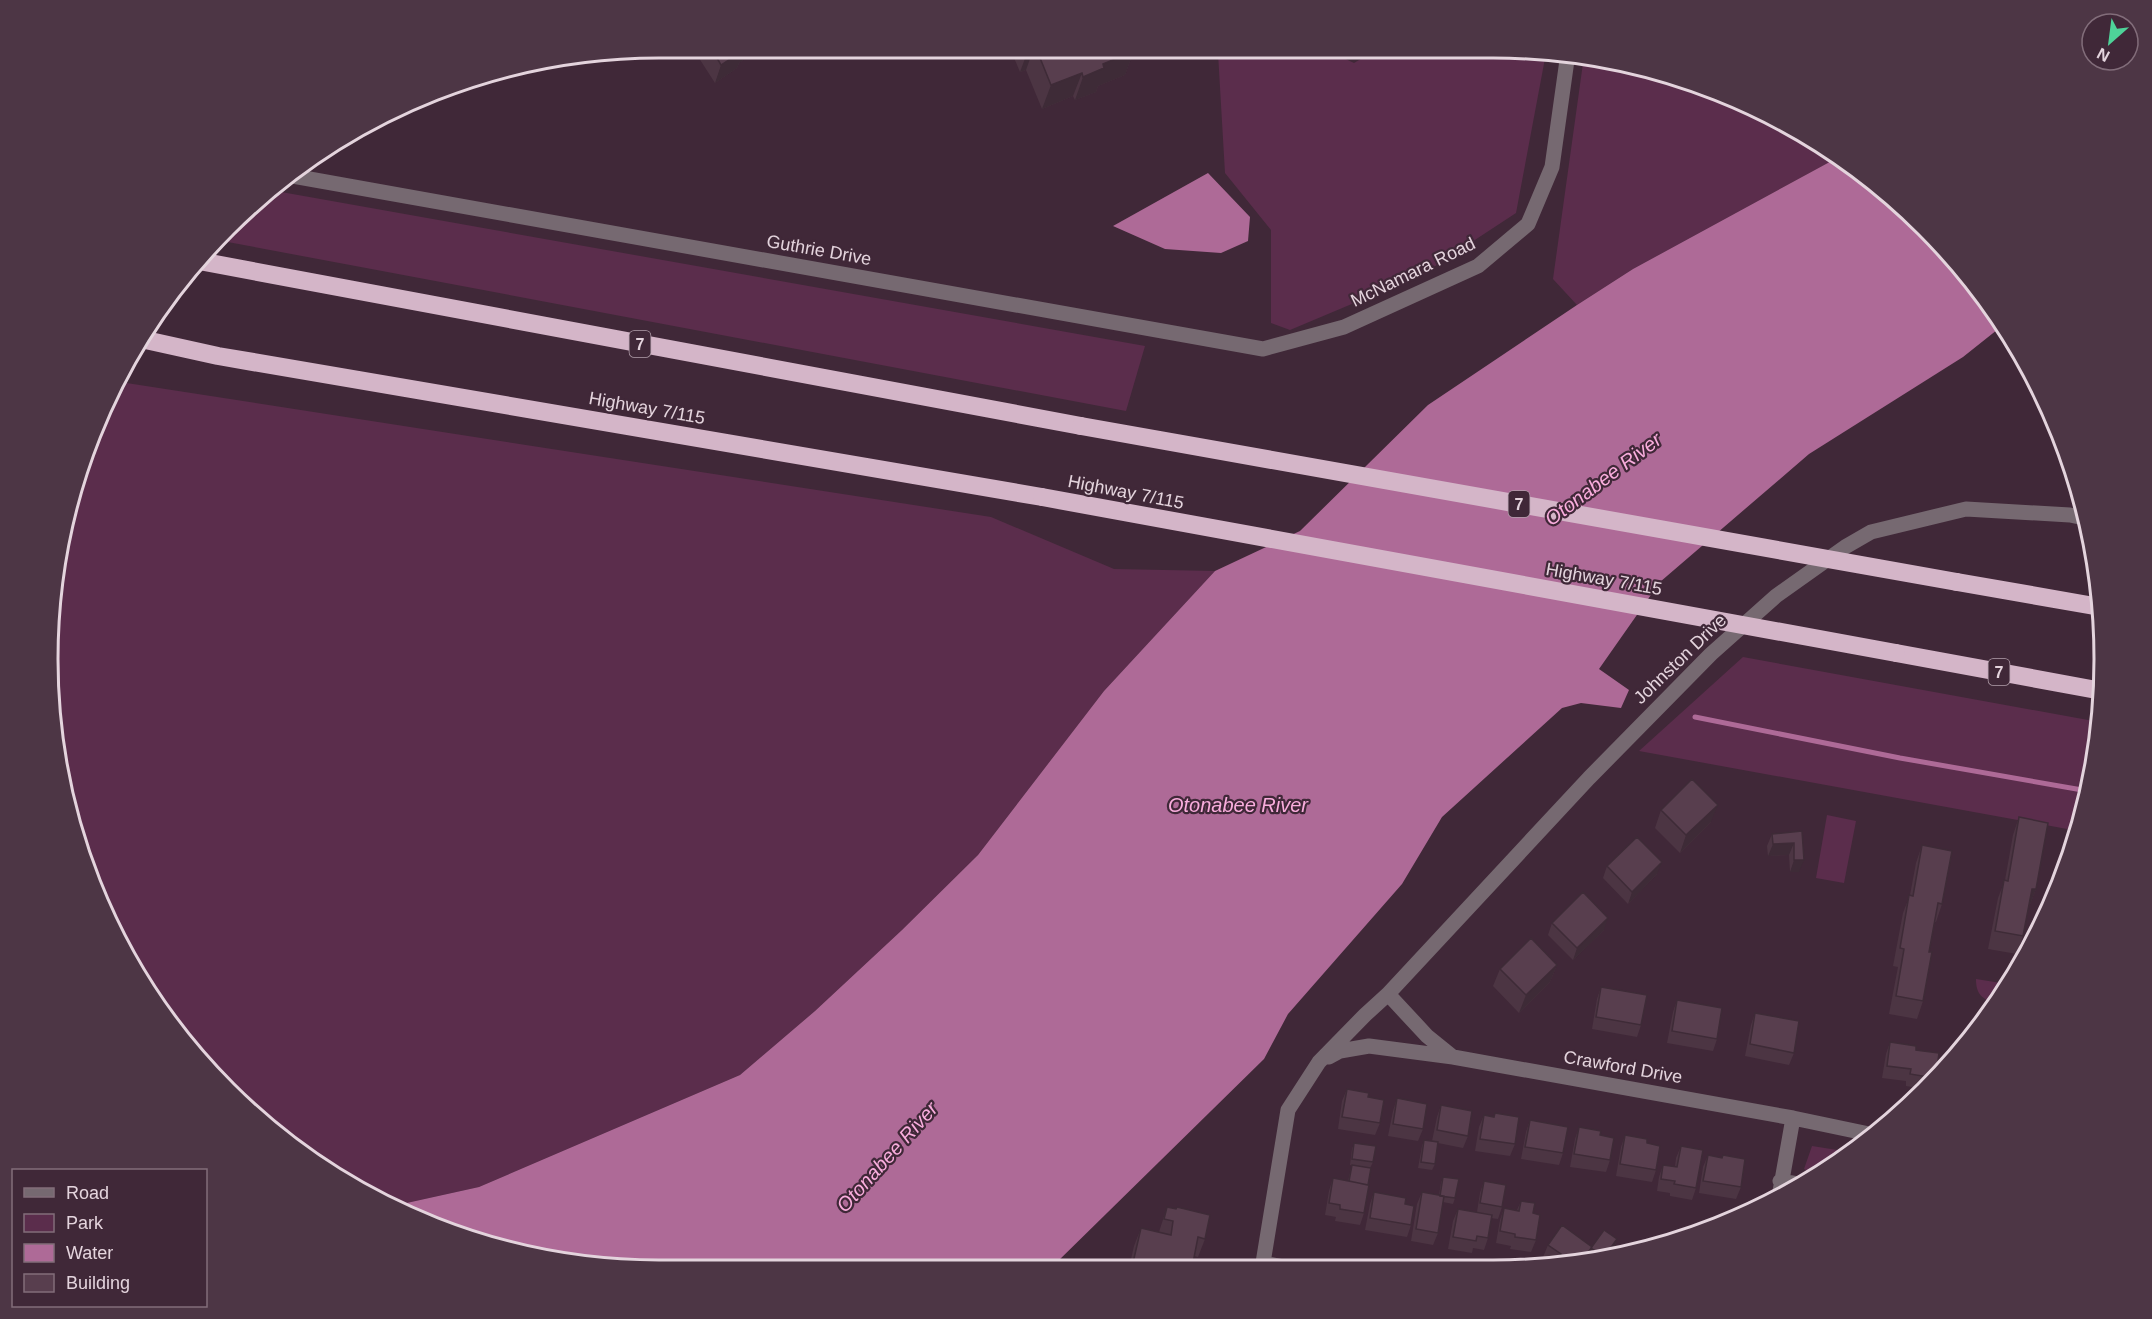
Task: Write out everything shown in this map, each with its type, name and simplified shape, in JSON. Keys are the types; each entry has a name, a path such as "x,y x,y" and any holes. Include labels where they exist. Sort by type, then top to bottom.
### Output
{"highway":[{"name":"7","path":"208,263 1081,426 2090,605"},
{"name":"Highway 7/115","path":"150,341 218,356 1042,497 2093,689"},
{"path":"147,346 218,356"}],"street":[{"name":"McNamara Road","path":"1344,327 1478,266 1528,224 1552,167 1567,64"},
{"name":"Guthrie Drive","path":"302,178 1263,349 1344,327"},
{"name":"Johnston Drive","path":"1264,1260 1288,1110 1319,1062 1388,994 1589,778 1711,654 1776,596 1845,547 1871,532 1966,509 2076,516"},
{"name":"Crawford Drive","path":"1388,994 1427,1036 1453,1057 1862,1133"},
{"path":"1319,1062 1340,1051 1369,1046 1453,1057"},
{"path":"1780,1187 1793,1118"},
{"path":"1780,1181 1789,1182"}],"green space":[{"path":"1218,58 1344,58 1354,63 1362,58 1492,58 1544,61 1516,213 1423,274 1290,330 1271,323 1271,230 1225,173"},
{"path":"1583,66 1648,79 1722,104 1793,139 1829,162 1633,269 1577,305 1553,279"},
{"path":"283,192 1145,346 1126,411 228,242"},
{"path":"126,383 991,517 1114,569 1215,571 1104,691 978,855 815,1011 740,1075 479,1187 404,1204 359,1180 294,1136 235,1084 183,1025 139,960 104,889 90,853 70,777 60,699 58,660 64,581 79,504 90,466"},
{"path":"1743,657 2090,720 2082,777 2069,829 1639,751"},
{"path":"1827,815 1856,821 1844,883 1816,878"},
{"path":"1976,979 1999,983 1987,1000 1977,989"},
{"path":"1812,1146 1838,1150 1808,1171 1804,1169"}],"water":[{"name":"Otonabee River","path":"1829,162 1889,208 1917,235 1944,263 1995,331 1963,357 1809,454 1660,582 1599,669 1629,690 1621,708 1581,703 1562,708 1442,817 1402,884 1288,1014 1264,1059 1059,1260 620,1259 542,1249 504,1240 466,1229 404,1204 479,1187 740,1075 815,1011 978,855 1104,691 1215,571 1300,531 1428,405 1633,269"},
{"path":"1208,173 1250,217 1248,241 1221,253 1165,249 1113,226"}],"building":[{"path":"717,58 732,58 721,65"},
{"path":"1040,58 1118,58 1103,64 1104,68 1083,77 1082,73 1051,85"},
{"path":"1692,779 1718,805 1686,835 1661,810"},
{"path":"2019,817 2048,823 2036,889 2032,889 2023,936 1995,931 2004,880 2008,881"},
{"path":"1802,831 1804,860 1794,860 1794,843 1773,844 1772,834"},
{"path":"1637,837 1662,862 1632,892 1607,866"},
{"path":"1922,845 1952,851 1942,904 1938,903 1923,1001 1896,996 1904,949 1900,948 1909,895 1913,896"},
{"path":"1583,892 1608,918 1577,948 1552,923"},
{"path":"1531,938 1557,965 1526,995 1500,969"},
{"path":"1601,987 1647,995 1641,1025 1596,1017"},
{"path":"1677,1000 1722,1008 1717,1039 1672,1031"},
{"path":"1755,1013 1799,1021 1794,1053 1750,1044"},
{"path":"1890,1042 1916,1046 1916,1050 1939,1053 1938,1062 1924,1076 1910,1074 1911,1069 1887,1066"},
{"path":"1347,1089 1369,1093 1368,1097 1384,1100 1380,1123 1342,1117"},
{"path":"1397,1098 1427,1104 1423,1129 1393,1124"},
{"path":"1441,1105 1472,1111 1468,1136 1437,1130"},
{"path":"1495,1113 1519,1117 1515,1144 1480,1139 1484,1115 1494,1117"},
{"path":"1530,1120 1568,1127 1563,1153 1525,1147"},
{"path":"1579,1127 1601,1131 1600,1135 1614,1138 1610,1160 1574,1154"},
{"path":"1625,1135 1647,1139 1647,1143 1660,1146 1656,1170 1620,1164"},
{"path":"1424,1140 1438,1142 1435,1164 1421,1162"},
{"path":"1354,1143 1376,1146 1373,1162 1352,1159"},
{"path":"1681,1146 1703,1150 1696,1188 1661,1179 1663,1165 1677,1167"},
{"path":"1708,1155 1745,1159 1741,1187 1703,1181"},
{"path":"1352,1165 1371,1168 1368,1185 1349,1181"},
{"path":"1443,1177 1459,1179 1455,1198 1440,1196"},
{"path":"1333,1178 1369,1185 1364,1213 1340,1209 1340,1205 1329,1203"},
{"path":"1484,1181 1506,1185 1502,1207 1480,1203"},
{"path":"1374,1192 1406,1198 1405,1204 1414,1206 1411,1225 1370,1218"},
{"path":"1422,1192 1444,1196 1438,1233 1416,1229"},
{"path":"1521,1201 1535,1203 1533,1213 1540,1215 1536,1240 1515,1237 1515,1234 1500,1231 1504,1208 1519,1211"},
{"path":"1167,1207 1176,1209 1177,1207 1210,1215 1205,1239 1198,1237 1194,1260 1134,1260 1141,1228 1171,1235 1173,1221 1164,1219"},
{"path":"1458,1209 1492,1215 1488,1238 1477,1236 1476,1241 1453,1237"},
{"path":"1562,1225 1592,1247 1588,1252 1560,1256 1561,1254 1548,1245"},
{"path":"1604,1230 1617,1239 1610,1249 1596,1251 1591,1248"}],"waterway":[{"path":"1695,717 1900,758 2079,789"}]}
